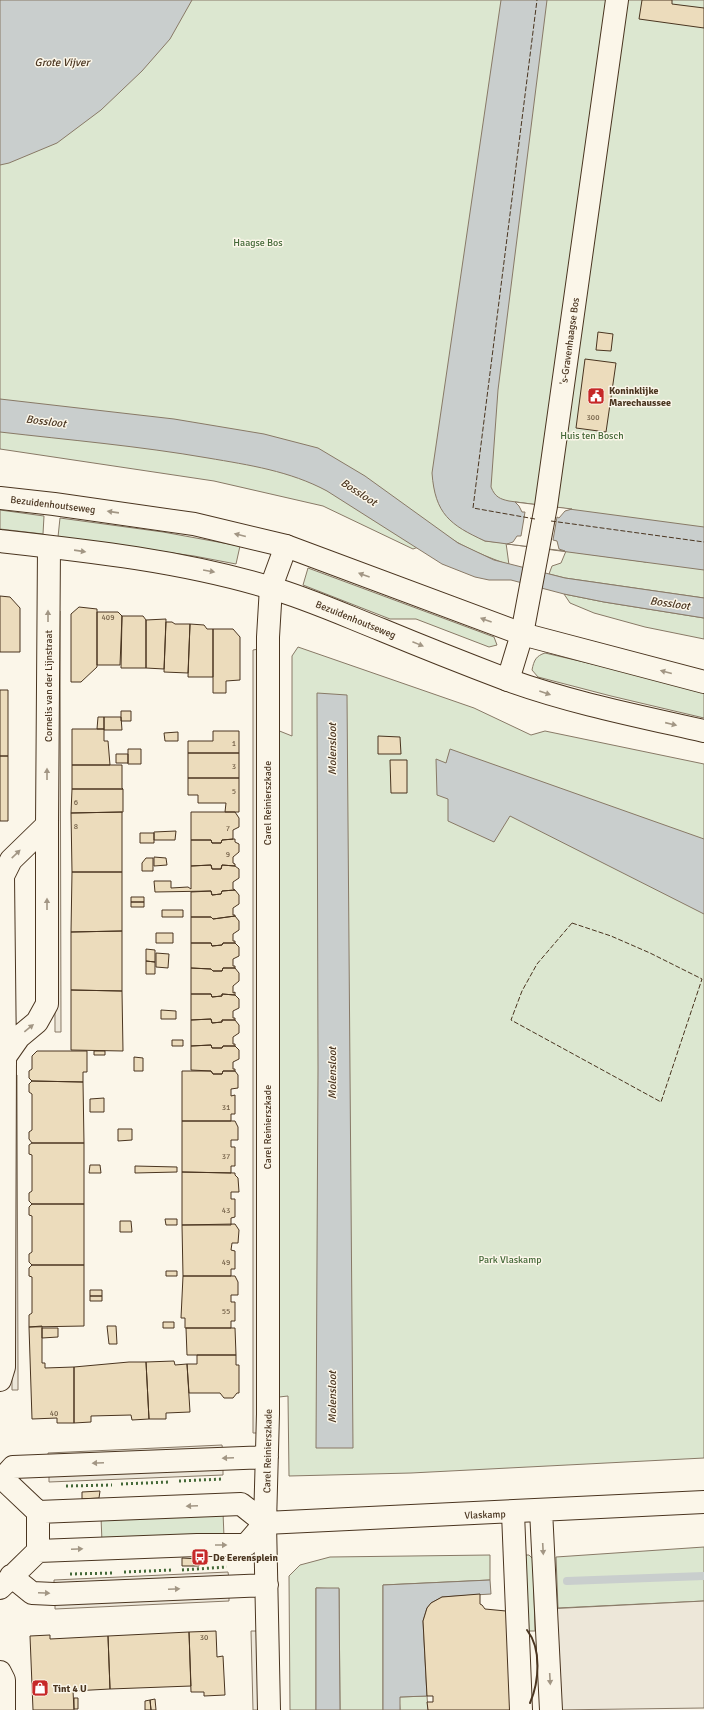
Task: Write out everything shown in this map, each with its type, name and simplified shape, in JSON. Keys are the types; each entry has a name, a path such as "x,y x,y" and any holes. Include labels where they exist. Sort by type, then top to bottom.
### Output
{"street":[{"name":"'s-Gravenhaagse Bos","path":"508,680 522,634 546,506 617,0"},
{"name":"Bezuidenhoutseweg","path":"0,498 54,504 194,524 286,546 522,634 704,682"},
{"name":"Bezuidenhoutseweg","path":"0,541 162,563 214,572 271,587 326,606 381,630 508,680 552,695 704,731"},
{"name":"Carel Reinierszkade","path":"269,1710 265,1523 267,1456 268,637 271,587 286,546"},
{"name":"Cornelis van der Lijnstraat","path":"5,1058 19,1037 37,1022 47,1004 50,547"},
{"path":"0,1380 4,1367 5,1058 3,876 11,860 47,825"},
{"path":"267,1456 13,1467 1,1477 38,1512 241,1504 265,1523 246,1545 197,1545 38,1551 5,1582 32,1593 54,1594 267,1585"},
{"name":"Vlaskamp","path":"265,1523 704,1502"},
{"path":"541,1510 551,1707"},
{"path":"38,1512 38,1551"},
{"path":"513,1512 521,1710"},
{"path":"0,1672 4,1680 4,1710"}],"green space":[{"name":"Haagse Bos","path":"0,0 704,0 704,598 565,578 549,574 552,566 561,563 566,551 646,562 464,530 485,541 506,543 509,565 469,549 447,536 413,549 323,506 214,481 0,449"},
{"path":"0,510 44,516 43,534 0,529"},
{"path":"60,518 163,532 240,546 236,564 194,556 58,537"},
{"path":"308,568 494,637 497,645 489,647 416,619 390,619 303,585"},
{"path":"564,594 704,618 704,639 645,627 594,613 570,603"},
{"name":"Park Vlaskamp","path":"298,647 474,708 531,735 545,731 704,764 704,1458 411,1473 289,1476 288,1396 279,1397 277,730 292,736 292,656"},
{"path":"545,653 704,690 704,718 538,677 532,670 537,657"},
{"path":"223,1512 224,1537 102,1542 101,1517"},
{"path":"704,1547 704,1601 558,1608 556,1557"},
{"path":"490,1555 490,1580 383,1585 383,1710 340,1710 339,1589 316,1588 316,1710 290,1710 289,1576 300,1565 330,1557"},
{"path":"525,1555 529,1555 533,1559 535,1631 525,1631"},
{"path":"427,1696 428,1710 400,1710 399,1697"}],"shaded area":[{"path":"54,611 60,611 61,1032 55,1032"},
{"path":"259,649 259,1433 253,1433 253,650"},
{"path":"11,1075 17,1075 18,1390 12,1390"},
{"path":"222,1445 223,1453 48,1460 48,1453"},
{"path":"223,1467 223,1475 49,1482 49,1475"},
{"path":"228,1572 229,1579 54,1587 54,1580"},
{"path":"229,1594 229,1601 55,1609 55,1601"},
{"path":"704,1601 704,1708 551,1710 546,1609"},
{"path":"251,1631 257,1631 259,1710 253,1710"}],"water":[{"name":"Grote Vijver","path":"0,0 192,0 170,39 142,71 101,110 57,143 9,163 0,165"},
{"path":"501,0 547,0 498,390 491,487 498,497 509,501 704,527 704,570 485,541 462,529 446,516 437,499 432,473"},
{"name":"Bossloot","path":"0,399 174,419 264,434 318,448 365,476 458,543 494,560 565,578 704,598 704,618 604,602 564,594 511,580 489,580 475,577 442,564 327,491 299,478 254,466 156,450 0,432"},
{"name":"Molensloot","path":"317,693 347,695 353,1448 316,1448 318,1069"},
{"path":"450,749 704,839 704,914 510,816 494,842 448,821 448,799 437,795 436,759 446,763"},
{"path":"490,1580 491,1594 442,1597 431,1603 427,1608 423,1621 427,1696 400,1697 400,1710 383,1710 383,1585"},
{"path":"316,1588 339,1588 340,1710 316,1710"}],"pier":[{"path":"515,502 572,509 565,511 559,518 557,517 553,540 557,541 559,549 565,551 507,544 513,542 517,536 521,536 525,512 522,512"}],"building":[{"path":"642,0 672,0 672,4 704,8 704,28 639,19"},
{"path":"598,332 613,334 611,351 596,350"},
{"name":"Koninklijke Marechaussee","path":"585,359 616,363 606,432 576,428"},
{"path":"0,596 10,597 20,608 20,652 0,652"},
{"path":"79,607 97,609 97,667 81,682 71,682 71,614"},
{"path":"97,612 118,612 122,616 120,665 97,665"},
{"path":"122,616 143,616 146,620 146,668 121,668"},
{"path":"166,619 164,669 146,668 146,620"},
{"path":"166,622 172,622 175,624 190,624 188,673 164,672"},
{"path":"190,624 204,625 207,629 213,629 213,677 188,677"},
{"path":"213,629 233,629 240,637 240,680 226,681 226,693 213,693"},
{"path":"0,690 8,690 8,756 0,756"},
{"path":"121,711 131,711 131,721 121,721"},
{"path":"98,717 104,717 104,729 97,729"},
{"path":"104,717 121,717 122,730 104,730"},
{"path":"72,729 104,729 104,741 108,741 110,765 72,765"},
{"path":"213,731 239,731 239,753 188,753 188,741 213,741"},
{"path":"178,732 178,741 165,741 164,733"},
{"path":"378,736 400,737 401,754 378,754"},
{"path":"128,749 141,749 141,764 128,764"},
{"path":"188,753 239,753 239,778 188,778"},
{"path":"116,754 128,754 128,763 116,763"},
{"path":"0,756 8,756 8,821 0,821"},
{"path":"390,760 407,760 407,793 391,793"},
{"path":"72,765 122,765 123,789 72,789"},
{"path":"188,778 239,778 239,812 225,812 226,803 198,803 198,795 188,795"},
{"path":"72,789 123,789 123,812 71,813"},
{"path":"122,812 122,872 72,872 71,813"},
{"path":"191,812 235,812 239,818 239,827 233,830 233,839 222,840 221,843 212,843 211,840 191,840"},
{"path":"176,831 175,840 154,840 154,832"},
{"path":"140,833 154,833 154,843 140,843"},
{"path":"235,839 235,842 239,844 239,852 233,857 233,863 235,866 222,865 221,869 212,869 211,865 191,866 191,840 211,840 212,843 221,843 222,840"},
{"path":"154,857 166,858 167,865 154,866"},
{"path":"146,858 153,858 153,871 142,871 142,863"},
{"path":"211,865 212,869 221,869 222,865 235,866 239,869 239,878 233,882 233,889 235,890 222,891 221,894 212,895 211,891 155,892 154,881 171,881 171,888 188,887 191,889 191,866"},
{"path":"72,872 122,872 122,931 71,932"},
{"path":"235,890 239,895 239,904 233,908 233,915 235,916 213,919 211,917 191,917 191,892 211,891 212,895 221,894 222,891"},
{"path":"131,897 144,897 144,902 131,902"},
{"path":"131,902 144,902 144,907 131,907"},
{"path":"162,910 183,910 183,917 162,917"},
{"path":"235,916 239,921 239,930 233,934 233,941 235,941 235,943 223,943 222,945 212,946 211,943 191,943 191,917 211,917 213,919"},
{"path":"122,931 122,991 71,990 71,932"},
{"path":"156,933 173,933 173,943 156,943"},
{"path":"191,943 211,943 212,946 222,945 223,943 235,943 239,947 239,956 233,959 233,966 235,966 235,968 223,968 222,971 213,971 211,969 191,968"},
{"path":"146,949 155,950 155,962 146,961"},
{"path":"156,953 169,954 168,968 156,967"},
{"path":"146,961 155,962 155,974 146,974"},
{"path":"191,968 222,971 223,968 235,968 239,973 239,981 233,986 233,993 235,992 235,995 222,994 222,996 212,997 211,994 191,994"},
{"path":"71,990 122,991 123,1051 71,1050"},
{"path":"191,994 211,994 212,997 222,996 222,994 235,995 239,999 239,1008 233,1011 233,1018 235,1018 235,1020 222,1020 222,1022 212,1023 211,1019 191,1020"},
{"path":"161,1010 176,1011 176,1019 161,1019"},
{"path":"211,1019 212,1023 222,1022 222,1020 235,1020 239,1025 239,1033 233,1037 233,1044 235,1044 235,1046 212,1048 211,1045 191,1046 191,1020"},
{"path":"172,1040 183,1040 183,1046 172,1046"},
{"path":"211,1045 212,1048 235,1046 239,1050 239,1059 233,1062 233,1069 235,1069 235,1071 223,1071 222,1074 213,1074 211,1071 191,1070 191,1046"},
{"path":"37,1051 87,1051 87,1072 83,1072 83,1082 32,1081 29,1078 29,1071 32,1069 32,1056"},
{"path":"94,1051 105,1051 105,1055 94,1055"},
{"path":"134,1057 143,1058 143,1071 134,1071"},
{"path":"182,1071 211,1071 213,1074 222,1074 223,1071 235,1071 238,1075 238,1088 231,1089 231,1096 235,1095 235,1114 231,1114 231,1121 182,1121"},
{"path":"32,1081 83,1082 84,1143 32,1143 29,1139 29,1132 32,1130 32,1094 29,1092 29,1084"},
{"path":"104,1098 104,1112 90,1112 90,1099"},
{"path":"182,1121 235,1121 238,1127 238,1140 231,1140 231,1147 235,1147 235,1166 231,1166 231,1173 182,1172"},
{"path":"118,1129 132,1129 132,1140 118,1141"},
{"path":"32,1143 84,1143 84,1204 32,1204 29,1201 29,1193 32,1191 32,1155 29,1154 29,1145"},
{"path":"90,1165 100,1165 101,1173 89,1173"},
{"path":"135,1166 177,1167 177,1172 135,1173"},
{"path":"182,1172 235,1173 238,1178 239,1192 231,1192 231,1199 235,1199 235,1217 231,1218 231,1225 182,1225"},
{"path":"32,1204 84,1204 84,1265 32,1265 29,1262 29,1254 32,1252 32,1216 29,1215 29,1207"},
{"path":"165,1219 177,1219 177,1225 166,1225"},
{"path":"120,1221 131,1221 132,1232 120,1232"},
{"path":"235,1224 239,1230 238,1243 232,1243 231,1250 235,1251 235,1269 231,1269 231,1276 183,1276 182,1225"},
{"path":"32,1265 84,1265 84,1326 29,1327 29,1315 32,1313 32,1277 29,1276 29,1268"},
{"path":"166,1271 177,1271 177,1276 166,1276"},
{"path":"183,1276 235,1276 238,1282 238,1295 231,1295 231,1302 235,1302 235,1321 231,1321 231,1328 185,1328 185,1318 181,1318"},
{"path":"90,1290 102,1290 102,1296 90,1296"},
{"path":"90,1296 102,1296 102,1301 90,1301"},
{"path":"163,1322 174,1322 174,1328 163,1328"},
{"path":"42,1326 42,1363 45,1363 45,1368 74,1367 74,1423 57,1423 57,1418 32,1419 29,1327"},
{"path":"107,1326 116,1326 117,1344 109,1344"},
{"path":"42,1328 58,1328 58,1337 42,1338"},
{"path":"186,1328 235,1328 236,1355 187,1355"},
{"path":"197,1355 236,1355 236,1365 239,1365 239,1393 237,1393 233,1398 224,1398 220,1393 189,1393 187,1364 197,1364"},
{"path":"174,1361 175,1365 187,1364 190,1412 166,1413 166,1419 149,1419 146,1362"},
{"path":"146,1362 149,1419 132,1420 131,1415 91,1416 91,1422 74,1423 74,1367"},
{"path":"100,1491 99,1498 82,1499 82,1492"},
{"path":"182,1558 199,1559 199,1566 182,1566"},
{"path":"480,1594 480,1604 485,1609 506,1611 508,1608 512,1710 428,1710 427,1702 433,1702 433,1696 427,1696 423,1621 427,1608 431,1603 442,1597"},
{"path":"216,1631 217,1657 223,1656 225,1695 204,1696 204,1692 191,1692 189,1632"},
{"path":"189,1632 191,1686 110,1689 108,1636"},
{"path":"50,1635 50,1639 108,1636 110,1689 73,1691 74,1710 33,1710 30,1636"},
{"path":"74,1698 78,1698 78,1709 74,1709"},
{"path":"155,1699 156,1710 151,1710 150,1700"},
{"path":"150,1700 151,1710 145,1710 145,1701"}],"waterway":[{"path":"567,1581 704,1576"}],"hedge":[{"path":"179,1481 223,1479"},
{"path":"121,1484 170,1482"},
{"path":"66,1486 112,1485"},
{"path":"182,1570 227,1567"},
{"path":"124,1572 173,1570"},
{"path":"70,1574 115,1573"}],"fence":[{"path":"535,519 473,508 537,0"},
{"path":"551,521 704,542"},
{"path":"572,923 611,936 650,953 702,979 661,1102 511,1020 522,991 537,964 572,923"}],"wall":[{"path":"527,1630 535,1646 538,1666 533,1695 530,1703"}],"place":[{"name":"Koninklijke Marechaussee","path":"596,396"},
{"name":"De Eerensplein","path":"200,1557"},
{"name":"Tint 4 U","path":"40,1688"}],"park label":[{"name":"Huis ten Bosch","path":"592,435"}]}
